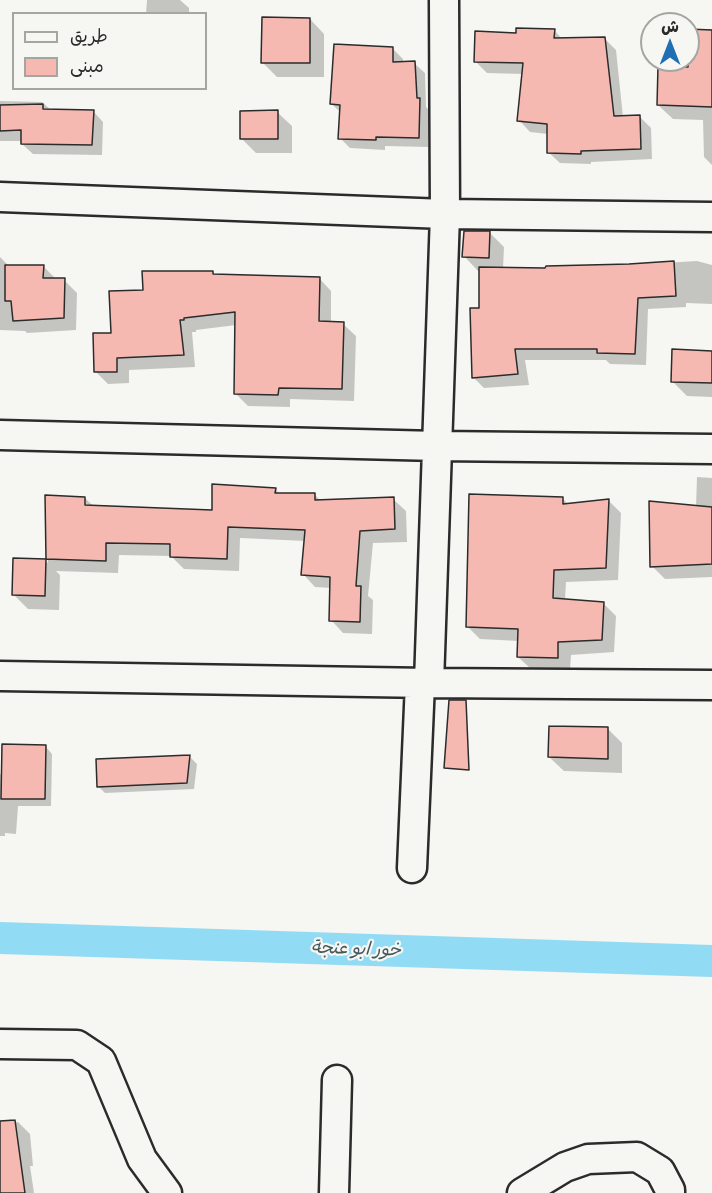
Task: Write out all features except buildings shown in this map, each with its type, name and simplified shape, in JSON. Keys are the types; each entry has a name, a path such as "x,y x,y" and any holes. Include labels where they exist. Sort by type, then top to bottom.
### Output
{"street":[{"path":"412,868 437,446 445,214 444,0"},
{"path":"0,197 445,214 712,217"},
{"path":"0,435 437,446 712,449"},
{"path":"0,676 712,686"},
{"path":"0,1044 77,1045 101,1061 142,1159 167,1193"},
{"path":"334,1193 338,1080"},
{"path":"522,1193 565,1167 588,1159 637,1157 660,1171 670,1193"}],"waterway":[{"name":"خور ابو عنجة","path":"0,938 712,961"}]}
